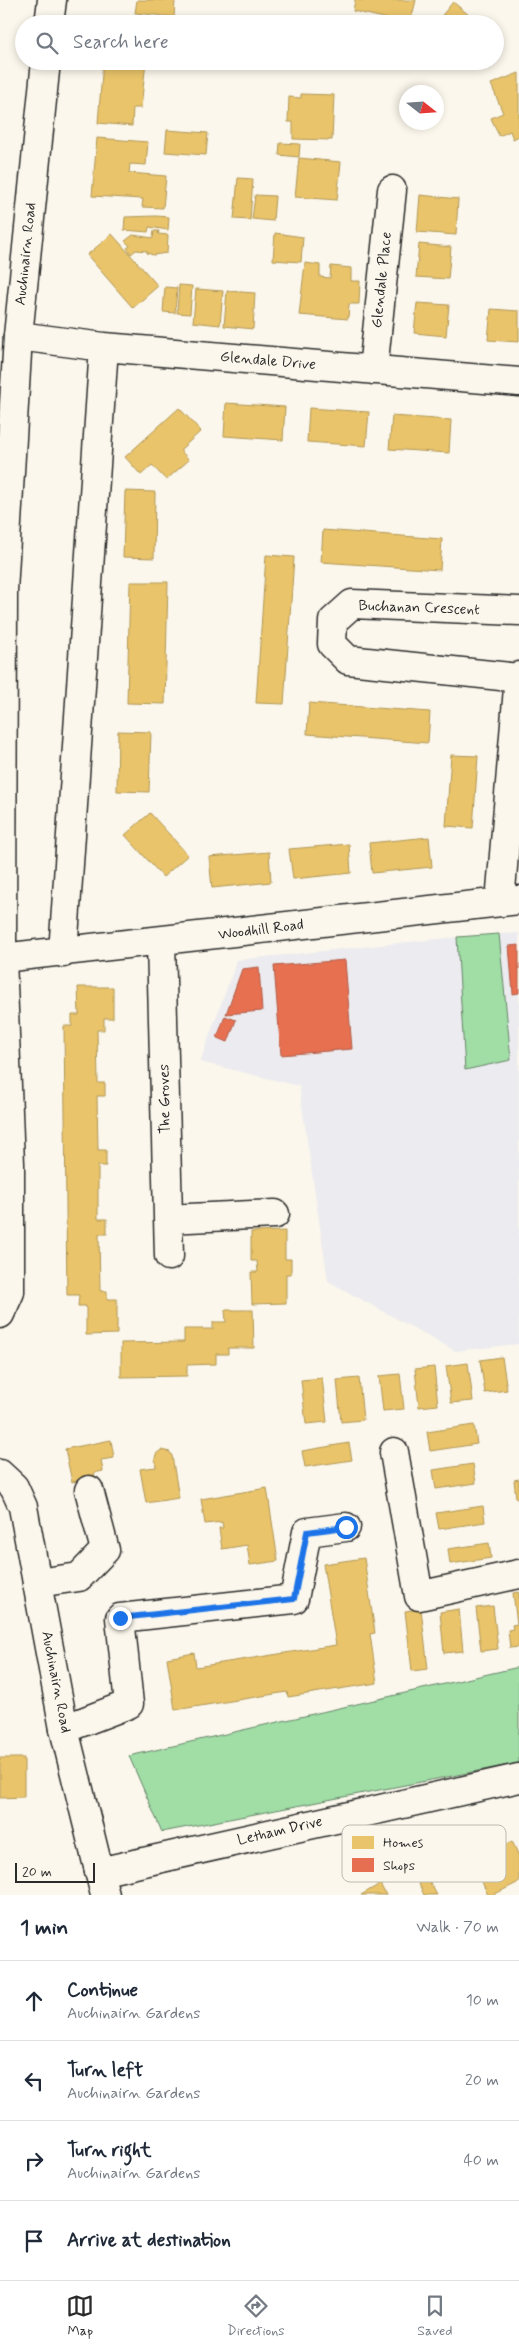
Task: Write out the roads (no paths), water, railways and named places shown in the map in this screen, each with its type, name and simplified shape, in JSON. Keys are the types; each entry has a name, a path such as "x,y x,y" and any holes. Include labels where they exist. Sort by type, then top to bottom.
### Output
{"street":[{"path":"50,15 52,0"},
{"name":"Auchinairn Road","path":"0,1314 10,1292 10,1164 2,958 3,591 18,336 45,70"},
{"name":"Glendale Place","path":"373,370 392,190"},
{"name":"Glendale Drive","path":"18,336 104,347 519,382"},
{"path":"63,953 104,347"},
{"name":"Buchanan Crescent","path":"519,611 352,604 332,621 332,644 348,660 519,677"},
{"path":"509,901 519,677"},
{"name":"Woodhill Road","path":"2,958 63,953 509,901"},
{"name":"The Groves","path":"162,941 169,1256"},
{"path":"168,1219 275,1214"},
{"path":"394,1452 419,1596 519,1574"},
{"name":"Auchinairn Road","path":"0,1474 14,1487 23,1507 64,1728 102,1884"},
{"path":"37,1583 78,1577 105,1550 89,1490"},
{"path":"64,1728 129,1704 120,1618 294,1599 307,1532 346,1527"},
{"name":"Letham Drive","path":"343,1825 515,1783"},
{"name":"Letham Drive","path":"102,1884 342,1825"}]}
